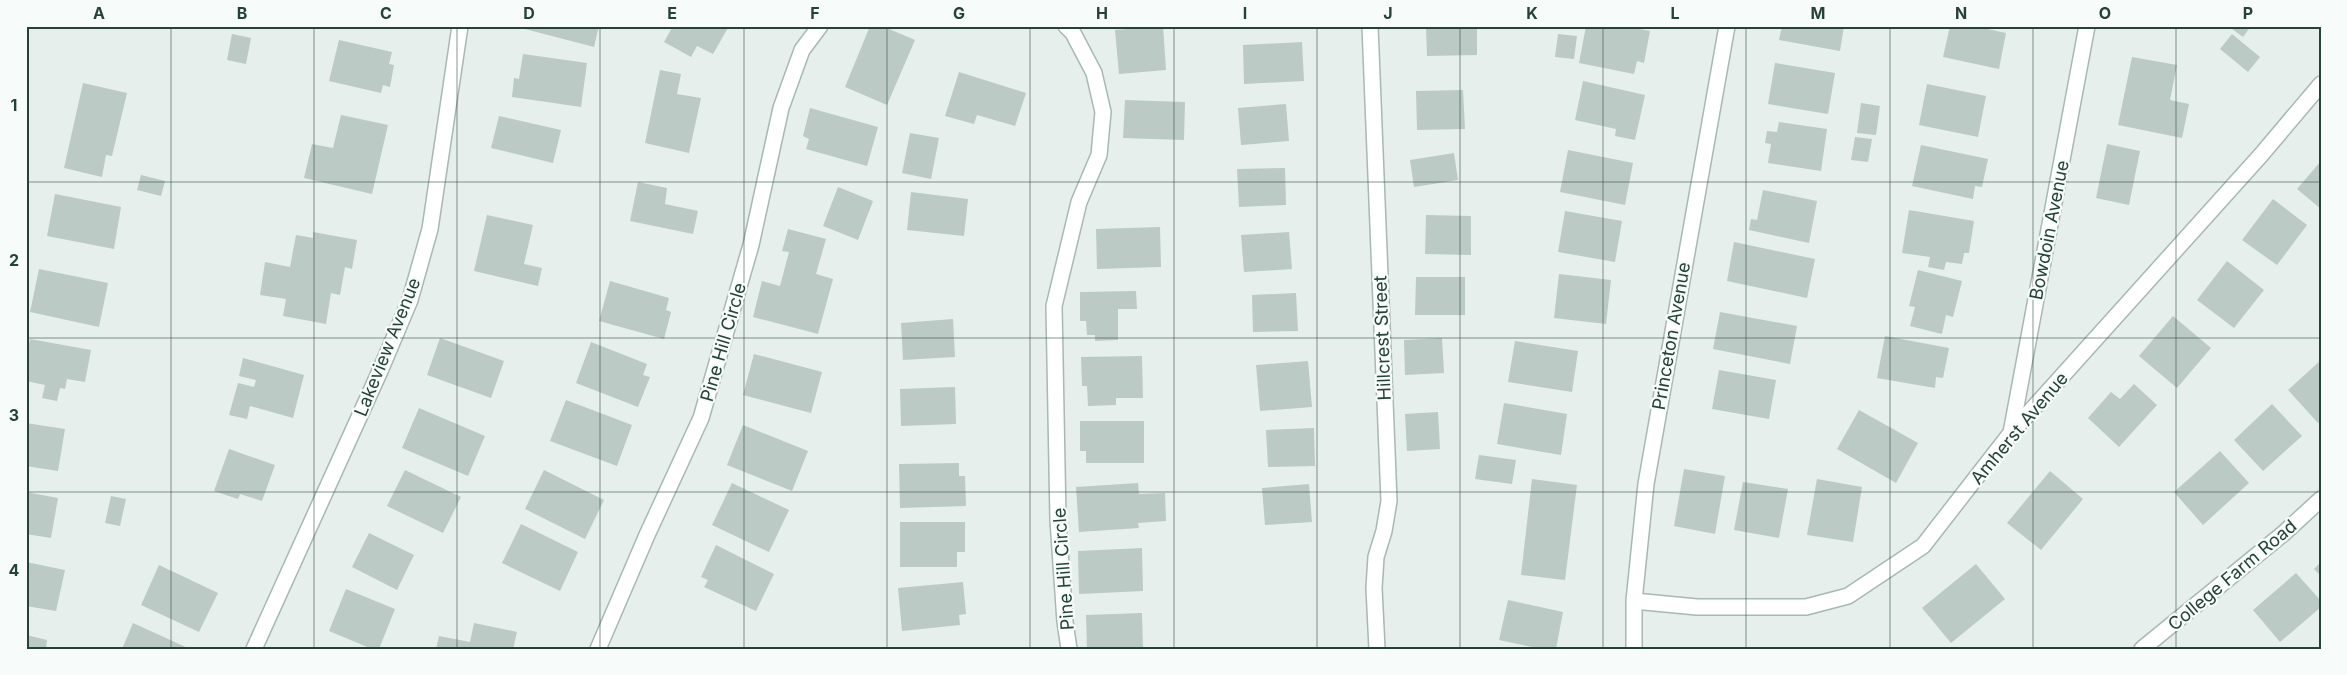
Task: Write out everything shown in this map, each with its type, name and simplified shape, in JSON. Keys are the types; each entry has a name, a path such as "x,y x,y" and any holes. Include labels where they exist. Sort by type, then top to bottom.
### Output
{"street":[{"name":"Lakeview Avenue","path":"254,649 380,371 410,300 430,229 460,26"},
{"name":"Pine Hill Circle","path":"598,649 646,535 700,418 751,245 781,108 802,50 820,26"},
{"name":"Pine Hill Circle","path":"1066,26 1073,33 1094,73 1103,112 1099,155 1079,202 1054,306 1058,520 1064,622 1069,649"},
{"name":"Hillcrest Street","path":"1370,26 1389,501 1384,530 1376,557 1374,588 1377,649"},
{"name":"Princeton Avenue","path":"1634,649 1634,602 1646,484 1727,26"},
{"name":"Bowdoin Avenue","path":"2010,434 2087,26"},
{"name":"Amherst Avenue","path":"1634,602 1697,607 1806,607 1848,596 1923,546 2010,434 2261,155 2321,84"},
{"name":"College Farm Road","path":"2142,649 2284,533 2321,500"}],"building":[{"path":"526,26 599,26 594,47 525,29"},
{"path":"673,26 729,26 713,54 697,46 691,57 664,42"},
{"path":"870,26 882,26 915,40 887,105 845,87"},
{"path":"1163,26 1166,70 1119,74 1115,30"},
{"path":"1426,26 1477,26 1477,55 1427,56"},
{"path":"1586,26 1624,26 1650,31 1644,63 1637,61 1634,74 1579,63"},
{"path":"1782,26 1844,26 1840,51 1779,40"},
{"path":"1950,26 1974,26 2006,33 1999,69 1943,57"},
{"path":"2228,26 2251,26 2243,37"},
{"path":"232,34 251,38 246,64 227,60"},
{"path":"1558,34 1577,36 1574,59 1555,57"},
{"path":"2232,34 2260,57 2248,72 2220,49"},
{"path":"339,40 392,52 389,64 394,65 390,87 383,85 381,93 329,81"},
{"path":"1302,42 1304,81 1244,84 1243,45"},
{"path":"523,54 587,63 581,107 512,97 514,78 519,79"},
{"path":"2132,57 2177,65 2170,100 2189,104 2182,138 2118,125"},
{"path":"1775,63 1835,73 1828,114 1768,104"},
{"path":"660,70 681,74 677,94 701,98 689,153 645,143"},
{"path":"959,72 1026,93 1015,126 977,115 974,124 945,116"},
{"path":"1583,81 1645,95 1635,140 1615,136 1616,129 1575,120"},
{"path":"83,83 127,93 112,156 106,155 102,177 64,168"},
{"path":"1927,84 1986,96 1978,137 1919,125"},
{"path":"1463,90 1465,129 1417,130 1416,91"},
{"path":"1125,100 1185,102 1184,140 1123,138"},
{"path":"1861,103 1880,106 1876,135 1857,133"},
{"path":"1286,104 1289,141 1241,145 1238,108"},
{"path":"810,108 878,127 867,166 806,149 809,139 803,136"},
{"path":"341,115 388,125 372,194 304,178 312,144 333,148"},
{"path":"499,116 561,130 553,163 491,148"},
{"path":"1779,122 1827,129 1821,171 1768,163 1771,144 1765,143 1767,131 1777,132"},
{"path":"910,133 939,138 931,179 902,173"},
{"path":"1855,137 1872,139 1868,162 1851,160"},
{"path":"2107,144 2140,151 2129,205 2096,198"},
{"path":"1921,145 1988,159 1982,187 1975,186 1973,199 1912,186"},
{"path":"1568,150 1633,163 1625,205 1560,192"},
{"path":"1454,153 1458,180 1414,187 1410,160"},
{"path":"2321,161 2321,209 2297,189"},
{"path":"1285,168 1286,205 1239,207 1237,169"},
{"path":"141,175 165,181 161,196 137,190"},
{"path":"638,182 667,188 665,204 698,211 693,234 630,221"},
{"path":"838,187 873,201 858,240 823,226"},
{"path":"1763,190 1817,201 1809,243 1749,230 1751,219 1757,220"},
{"path":"911,192 968,199 964,236 907,230"},
{"path":"55,194 121,207 114,249 47,236"},
{"path":"2273,199 2307,225 2277,265 2242,240"},
{"path":"1909,210 1974,221 1969,253 1964,253 1962,264 1946,262 1944,270 1928,267 1930,257 1902,253"},
{"path":"1565,211 1622,221 1615,262 1558,252"},
{"path":"487,215 533,225 524,264 542,268 538,286 474,271"},
{"path":"1426,215 1471,216 1471,255 1425,254"},
{"path":"1160,227 1161,267 1097,269 1096,229"},
{"path":"788,229 826,239 816,274 833,279 818,334 753,317 762,281 780,286 789,252 782,251"},
{"path":"313,232 357,240 352,269 345,267 340,295 331,293 326,324 283,316 286,299 260,295 265,262 290,267 296,235 313,238"},
{"path":"1289,232 1292,269 1244,272 1241,235"},
{"path":"1734,242 1815,259 1807,298 1727,281"},
{"path":"2227,261 2264,290 2234,328 2197,300"},
{"path":"39,269 108,283 99,327 30,312"},
{"path":"1918,270 1962,281 1953,317 1946,315 1942,334 1910,326 1915,307 1909,306"},
{"path":"1559,274 1611,280 1606,324 1554,318"},
{"path":"1416,277 1465,277 1465,315 1415,315"},
{"path":"610,281 669,298 666,310 671,312 664,339 599,321"},
{"path":"1136,291 1137,309 1118,309 1118,340 1095,341 1095,335 1087,335 1086,321 1080,321 1080,292"},
{"path":"1296,293 1298,331 1253,332 1252,295"},
{"path":"1720,312 1797,326 1790,364 1713,349"},
{"path":"2173,316 2211,348 2177,388 2139,356"},
{"path":"953,319 955,357 903,360 901,323"},
{"path":"1885,336 1949,348 1943,378 1936,377 1935,388 1877,378"},
{"path":"440,338 504,361 491,398 427,375"},
{"path":"1442,338 1444,373 1405,375 1404,340"},
{"path":"30,339 91,350 85,382 67,379 65,389 60,388 57,401 42,398 45,385 26,381 26,359"},
{"path":"1515,341 1578,351 1572,392 1508,382"},
{"path":"591,342 647,364 643,375 650,377 638,407 576,383"},
{"path":"754,354 822,372 811,413 743,395"},
{"path":"1142,356 1143,398 1116,398 1116,405 1088,406 1087,386 1082,386 1081,357"},
{"path":"243,358 304,375 293,418 250,406 247,419 229,415 238,383 254,387 256,380 239,376"},
{"path":"2321,360 2321,420 2318,423 2288,390"},
{"path":"1308,361 1312,407 1260,411 1256,365"},
{"path":"1719,370 1776,380 1769,419 1712,409"},
{"path":"2134,384 2157,405 2119,447 2088,418 2111,392 2120,399"},
{"path":"955,387 956,424 901,426 900,389"},
{"path":"566,400 632,425 617,466 550,441"},
{"path":"1504,403 1567,414 1561,455 1497,444"},
{"path":"2272,404 2302,436 2263,471 2234,440"},
{"path":"419,408 485,436 468,476 402,448"},
{"path":"1859,410 1918,443 1896,483 1837,449"},
{"path":"1438,412 1440,449 1407,451 1405,414"},
{"path":"1080,421 1144,421 1144,463 1086,463 1086,451 1080,451"},
{"path":"26,423 65,429 58,471 26,466"},
{"path":"743,425 808,451 792,491 727,465"},
{"path":"1314,428 1315,466 1268,467 1266,430"},
{"path":"229,449 275,465 262,501 240,494 238,499 214,491"},
{"path":"2220,451 2249,483 2203,525 2174,492"},
{"path":"1479,455 1516,460 1512,484 1475,479"},
{"path":"959,463 959,476 965,476 966,506 900,508 899,464"},
{"path":"1684,469 1725,476 1715,534 1674,526"},
{"path":"405,470 461,497 443,533 387,506"},
{"path":"544,470 604,500 585,539 525,509"},
{"path":"2050,471 2083,499 2041,550 2007,523"},
{"path":"1532,479 1577,485 1565,580 1521,575"},
{"path":"1817,479 1862,487 1853,542 1807,535"},
{"path":"1743,482 1788,489 1779,538 1734,530"},
{"path":"732,483 789,510 769,552 712,525"},
{"path":"1138,483 1139,494 1165,493 1166,521 1138,523 1139,528 1079,532 1076,487"},
{"path":"1309,484 1312,522 1265,525 1262,488"},
{"path":"26,492 58,498 51,538 26,534"},
{"path":"111,496 126,499 120,526 105,523"},
{"path":"900,522 965,522 965,552 957,552 957,567 900,567"},
{"path":"521,524 578,552 560,591 502,563"},
{"path":"369,533 414,555 397,590 352,567"},
{"path":"716,545 774,574 756,611 704,587 708,580 701,577"},
{"path":"1142,548 1143,591 1079,594 1078,551"},
{"path":"26,562 65,570 56,611 26,606"},
{"path":"2321,562 2321,576 2314,569"},
{"path":"1976,564 2005,599 1951,643 1922,608"},
{"path":"159,565 218,593 199,632 141,605"},
{"path":"2296,573 2321,601 2321,607 2280,642 2253,610"},
{"path":"963,582 966,614 959,615 960,625 902,631 898,588"},
{"path":"346,589 395,609 379,649 372,649 329,631"},
{"path":"1508,600 1563,612 1556,649 1541,649 1499,640"},
{"path":"1142,613 1143,649 1087,649 1086,615"},
{"path":"133,623 190,649 122,649"},
{"path":"474,623 517,632 513,649 436,649 439,636 470,642"},
{"path":"26,635 47,640 46,649 26,649"}]}
